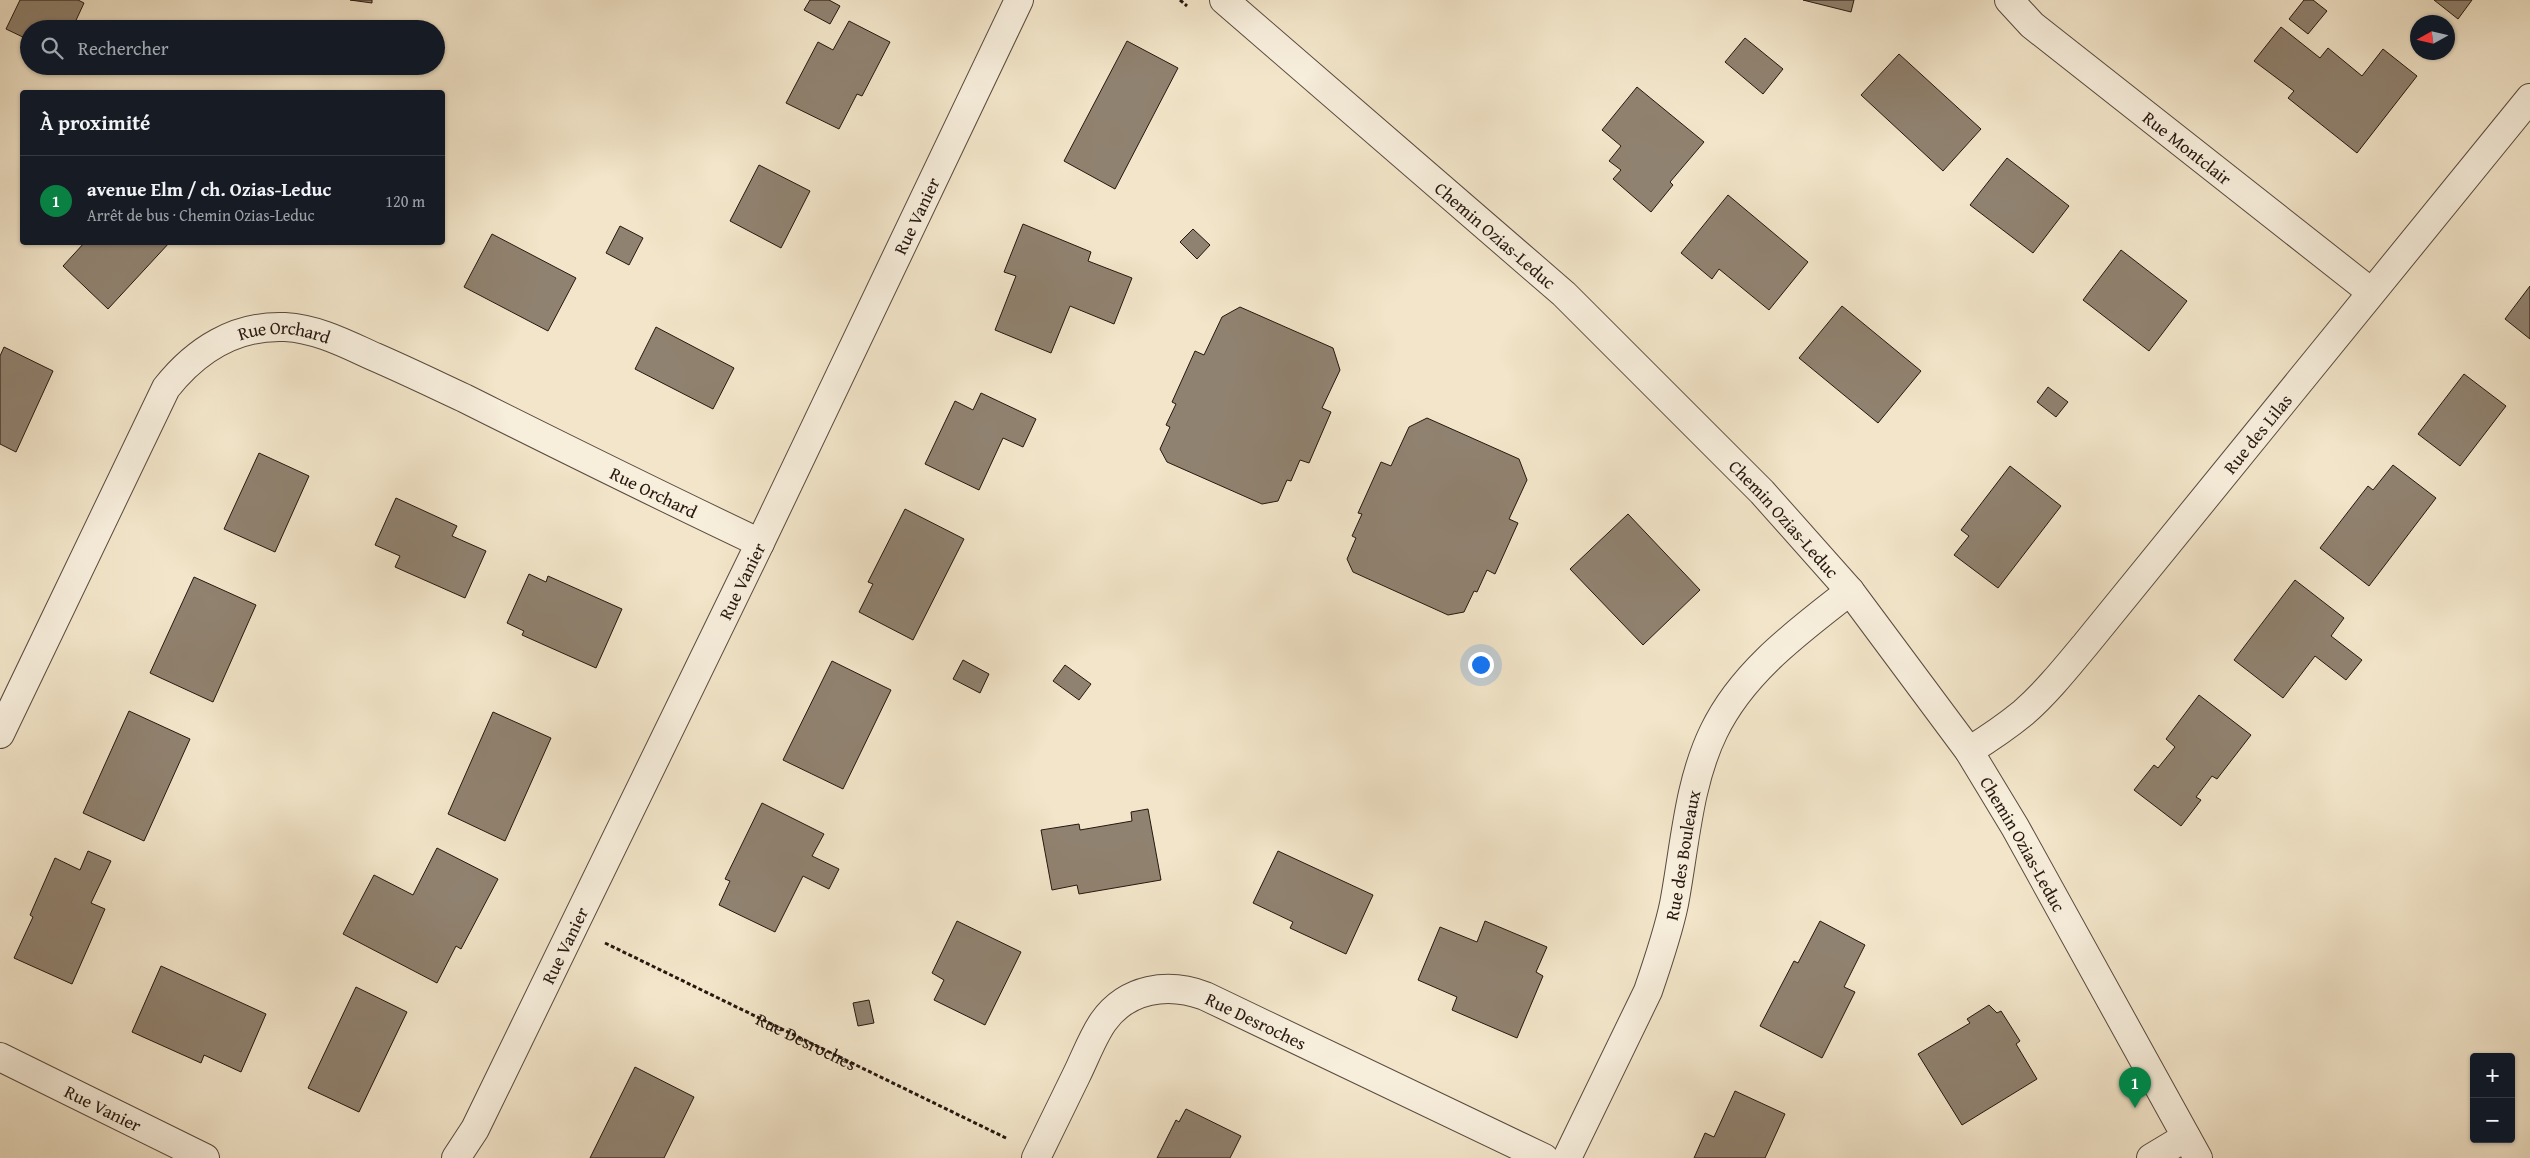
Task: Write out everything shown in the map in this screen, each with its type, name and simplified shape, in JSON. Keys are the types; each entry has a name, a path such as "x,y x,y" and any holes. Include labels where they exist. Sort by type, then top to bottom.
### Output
{"street":[{"name":"Rue Vanier","path":"456,1158 475,1130 574,928 760,544 1019,0"},
{"name":"Chemin Ozias-Leduc","path":"1224,0 1564,294 1762,492 1850,591 1969,751 2016,827 2192,1148"},
{"name":"Rue Montclair","path":"2009,0 2032,25 2371,292"},
{"name":"Rue des Lilas","path":"1969,751 2004,729 2042,695 2086,644 2530,98"},
{"name":"Rue Orchard","path":"0,734 166,388 189,362 202,351 233,335 250,330 284,327 302,329 335,339 425,380 760,544"},
{"name":"Rue des Bouleaux","path":"1567,1158 1648,991 1658,963 1673,905 1694,791 1714,730 1735,697 1765,660 1850,591"},
{"name":"Rue Desroches","path":"1037,1156 1103,1022 1123,1002 1150,990 1163,988 1192,991 1205,996 1544,1158"},
{"name":"Rue Vanier","path":"0,1057 205,1158"},
{"path":"2151,1158 2192,1148"}],"path":[{"name":"Rue Desroches","path":"574,928 1037,1156"}],"building":[{"path":"20,0 78,0 84,3 76,20 20,20 20,36 6,29"},
{"path":"350,0 372,0 372,3"},
{"path":"810,0 829,0 840,6 830,24 804,10"},
{"path":"1803,0 1854,0 1851,12"},
{"path":"2304,0 2313,0 2327,11 2308,34 2289,19"},
{"path":"2434,0 2472,0 2458,19"},
{"path":"849,21 890,42 862,96 857,94 839,129 786,103 818,42 833,50"},
{"path":"2281,27 2320,58 2328,48 2362,76 2383,49 2417,76 2357,153 2288,98 2294,91 2254,61"},
{"path":"1745,38 1783,69 1763,94 1725,62"},
{"path":"1127,41 1178,68 1115,189 1064,161"},
{"path":"1899,54 1981,129 1943,171 1861,95"},
{"path":"1637,87 1704,142 1670,182 1673,185 1651,212 1613,179 1621,170 1609,161 1621,146 1602,130"},
{"path":"2007,158 2069,206 2033,253 1970,205"},
{"path":"759,165 810,191 781,248 730,221"},
{"path":"1728,195 1808,262 1769,310 1719,269 1712,279 1681,253"},
{"path":"1023,224 1091,252 1088,261 1132,278 1114,324 1070,306 1051,353 995,330 1016,276 1004,272"},
{"path":"620,226 643,238 629,265 606,253"},
{"path":"1193,229 1210,245 1197,259 1180,242"},
{"path":"492,234 576,278 548,331 464,287"},
{"path":"82,245 167,245 108,309 63,266"},
{"path":"2121,250 2187,301 2149,351 2083,300"},
{"path":"2530,286 2530,339 2505,319"},
{"path":"1842,306 1921,371 1878,423 1799,358"},
{"path":"1240,307 1333,348 1340,370 1322,408 1331,412 1309,463 1300,460 1291,481 1287,480 1278,501 1262,504 1167,462 1160,449 1170,427 1166,425 1176,404 1172,402 1195,351 1204,355 1222,317"},
{"path":"656,327 734,368 713,409 635,369"},
{"path":"4,347 53,371 16,452 0,444 0,356"},
{"path":"2464,374 2506,406 2460,466 2418,434"},
{"path":"2048,387 2068,402 2056,417 2037,402"},
{"path":"981,393 1036,419 1023,447 1003,438 979,490 925,464 955,401 973,410"},
{"path":"1427,418 1519,459 1527,480 1509,519 1518,523 1495,574 1487,570 1477,592 1474,591 1464,612 1448,615 1353,572 1347,559 1356,538 1352,536 1362,514 1358,513 1381,462 1391,466 1409,427"},
{"path":"259,453 309,476 275,552 224,529"},
{"path":"2393,465 2436,498 2369,586 2320,548 2368,486 2373,490"},
{"path":"2010,466 2061,506 1998,588 1954,555 1969,536 1961,530"},
{"path":"396,498 457,526 452,536 486,551 465,598 395,567 400,556 375,545"},
{"path":"905,509 964,539 913,640 859,612 873,584 868,582"},
{"path":"1628,514 1700,590 1643,645 1570,569"},
{"path":"529,574 546,582 548,576 622,609 596,668 522,635 524,631 507,623"},
{"path":"194,577 256,605 213,702 150,673"},
{"path":"2295,580 2344,618 2331,636 2362,660 2346,680 2315,656 2283,698 2234,660"},
{"path":"963,660 989,674 980,693 953,679"},
{"path":"832,661 891,690 843,789 783,760"},
{"path":"1065,665 1091,684 1079,700 1053,681"},
{"path":"2199,695 2251,735 2217,779 2212,776 2196,797 2201,800 2181,826 2134,790 2154,765 2158,768 2175,747 2166,739"},
{"path":"129,711 190,739 144,841 83,813"},
{"path":"493,712 551,738 505,841 448,814"},
{"path":"762,803 824,834 812,856 839,869 829,889 803,876 775,932 719,905 730,881 725,879"},
{"path":"1148,809 1161,880 1079,894 1077,885 1052,890 1041,830 1079,824 1080,830 1132,821 1131,812"},
{"path":"437,848 498,879 461,949 456,946 437,983 343,934 374,875 413,895"},
{"path":"88,851 111,861 91,903 105,909 72,984 14,958 33,917 30,915 55,858 80,870"},
{"path":"1278,851 1373,895 1346,954 1290,928 1293,922 1253,903"},
{"path":"957,921 1021,952 985,1025 934,1000 944,980 932,973"},
{"path":"1485,921 1547,947 1536,972 1543,976 1517,1038 1452,1010 1457,997 1418,980 1440,927 1477,942"},
{"path":"1820,921 1865,945 1844,987 1855,992 1822,1058 1760,1026 1794,961 1798,963"},
{"path":"161,966 266,1014 241,1072 204,1055 201,1063 132,1032"},
{"path":"356,987 407,1012 359,1112 308,1088"},
{"path":"869,1000 874,1023 858,1026 853,1003"},
{"path":"1989,1005 1997,1013 2001,1011 2020,1041 2016,1044 2037,1079 1962,1125 1918,1054 1970,1023 1967,1019"},
{"path":"635,1067 694,1097 664,1158 590,1158"},
{"path":"1735,1091 1785,1114 1765,1158 1694,1158 1705,1133 1714,1137"},
{"path":"1186,1109 1241,1136 1230,1158 1157,1158 1176,1120 1179,1122"}],"place":[{"name":"avenue Elm / ch. Ozias-Leduc","path":"2135,1108"}]}
